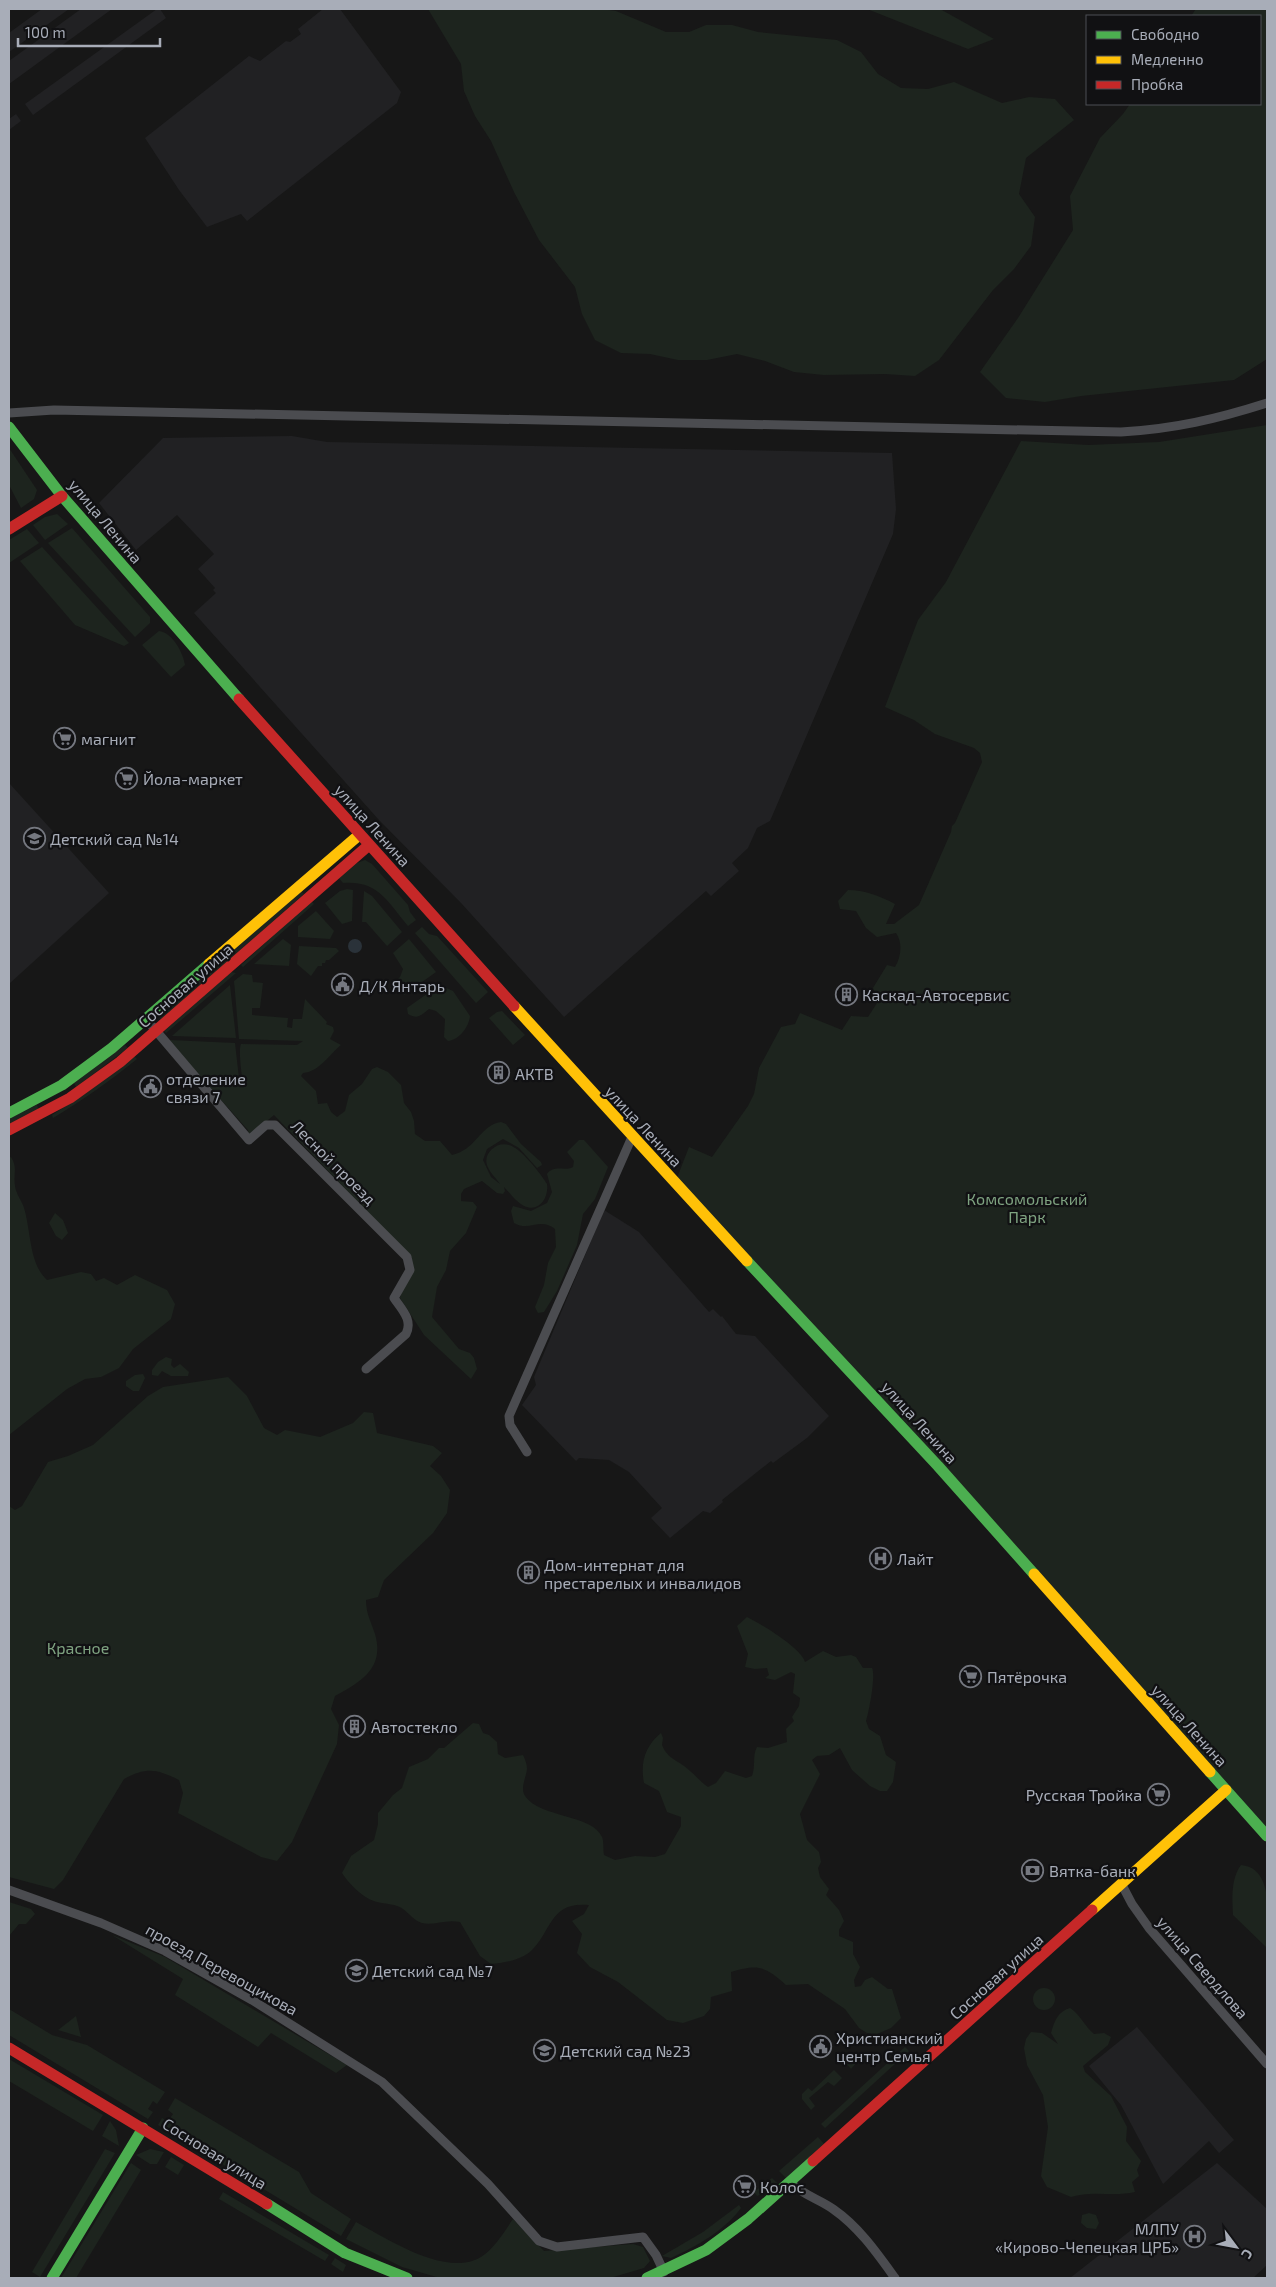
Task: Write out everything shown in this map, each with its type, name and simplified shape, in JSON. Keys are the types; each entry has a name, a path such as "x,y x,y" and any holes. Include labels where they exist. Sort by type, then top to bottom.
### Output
{"street":[{"path":"9,413 54,410 1121,432 1160,430 1195,424 1267,403"},
{"name":"улица Ленина","path":"9,427 62,496 359,835 632,1137 938,1466 1267,1836"},
{"path":"9,529 62,496"},
{"name":"Сосновая улица","path":"9,1113 62,1085 104,1054 359,835"},
{"name":"Сосновая улица","path":"9,1130 51,1109 93,1082 156,1032 369,845"},
{"name":"Лесной проезд","path":"146,1019 249,1140 266,1125 275,1125 407,1257 410,1270 394,1298 409,1322 410,1327 406,1334 366,1368"},
{"path":"527,1452 510,1425 510,1416 632,1137"},
{"name":"Сосновая улица","path":"647,2278 664,2272 706,2250 730,2233 790,2183 1226,1790"},
{"name":"улица Свердлова","path":"1122,1885 1132,1904 1149,1928 1267,2064"},
{"name":"проезд Перевощикова","path":"9,1890 101,1923 165,1951 252,2000 382,2082 488,2184 539,2241 557,2247 642,2237 656,2254 664,2272"},
{"name":"Сосновая улица","path":"9,2048 345,2253 407,2278"},
{"path":"52,2278 143,2128"},
{"path":"790,2183 800,2193 814,2197 835,2211 874,2247 895,2278"}],"shaded area":[{"path":"42,9 69,9 9,52 9,33"},
{"path":"81,9 112,9 9,84 9,61"},
{"path":"157,9 160,9 166,18 33,115 25,104"},
{"path":"323,9 340,9 401,92 397,103 247,221 241,214 207,227 179,190 145,138 249,56 260,61 286,41 290,42 301,34 298,29"},
{"path":"16,114 21,121 9,130 9,119"},
{"path":"292,436 327,442 892,453 896,509 893,534 770,821 757,828 748,848 732,863 739,871 711,896 706,891 564,1017 462,904 379,820 194,613 216,593 213,590 215,588 198,569 214,554 177,515 136,550 99,503 163,438"},
{"name":"Детский сад №14","path":"9,783 109,893 10,983 9,982"},
{"path":"355,939 360,941 362,946 360,951 355,953 350,951 348,946 350,941"},
{"path":"604,1210 639,1232 709,1312 713,1309 722,1316 736,1334 755,1336 829,1416 807,1438 773,1463 771,1461 722,1500 723,1502 710,1513 703,1511 670,1538 651,1518 662,1508 629,1472 609,1460 579,1458 576,1461 522,1405 536,1385 534,1377"},
{"path":"1137,2027 1234,2140 1219,2153 1209,2141 1163,2184 1121,2105 1089,2066"},
{"name":"МЛПУ «Кирово-Чепецкая ЦРБ»","path":"1217,2163 1267,2209 1267,2265 1253,2278 1070,2278"}],"green space":[{"path":"428,9 601,9 616,11 666,32 689,32 706,25 732,25 758,32 837,40 861,52 878,74 901,88 928,89 954,82 1002,103 1029,97 1055,99 1074,120 1026,158 1019,194 1035,217 1031,246 1014,269 993,290 939,360 915,376 885,374 824,375 794,372 765,361 737,354 707,360 678,360 650,354 621,353 595,340 582,314 575,287 539,240 514,192 491,141 475,116 464,91 461,64"},
{"path":"867,9 940,9 994,39 968,49"},
{"path":"1196,9 1267,9 1267,359 1234,380 1081,396 1045,402 1006,398 980,372 1018,318 1073,230 1070,196 1100,138 1129,105 1261,105 1261,15 1192,15"},
{"name":"Комсомольский Парк","path":"1267,425 1267,1836 675,1183 689,1147 712,1157 748,1106 754,1094 759,1068 781,1027 795,1024 800,1013 842,1030 851,1016 868,1017 879,1000 873,988 887,965 895,967 897,963 900,954 900,941 896,933 877,937 866,928 856,911 840,909 838,901 848,890 854,890 866,892 889,901 895,904 886,924 894,924 919,905 952,826 982,762 980,753 974,748 935,734 914,720 885,707 918,620 946,582 1021,441 1088,445 1159,442"},
{"path":"9,448 37,490 34,499 21,508 9,485"},
{"path":"57,514 68,524 45,540 33,525 45,517"},
{"path":"72,528 150,617 150,623 135,637 48,543"},
{"path":"27,529 39,543 9,563 9,540"},
{"path":"42,547 129,643 124,646 75,625 20,561"},
{"path":"159,631 173,639 180,649 184,660 185,665 171,677 142,645"},
{"path":"365,860 372,864 408,905 410,912 416,920 408,926 388,901 374,889 355,883 343,883 339,878 357,863"},
{"path":"353,890 352,921 342,924 325,903 340,891"},
{"path":"301,891 304,894 162,1020 158,1016"},
{"path":"364,891 372,896 402,932 387,946 366,922 362,922"},
{"path":"311,901 314,904 243,967 241,965"},
{"path":"316,911 334,931 330,939 298,937 298,926"},
{"path":"422,927 429,934 437,936 488,992 476,1003 415,933"},
{"path":"283,939 291,945 289,966 254,964"},
{"path":"409,939 436,972 404,995 394,983 400,977 403,969 393,953"},
{"path":"299,946 336,948 339,951 329,960 326,960 325,963 322,963 322,966 318,966 311,976 297,964"},
{"path":"231,972 236,973 166,1033 164,1031"},
{"path":"243,974 252,975 253,982 263,983 260,1008 252,1008 252,1015 288,1018 287,1027 292,1028 293,1019 302,1019 305,999 327,1022 326,1024 333,1027 334,1031 330,1039 341,1045 319,1066 303,1073 301,1076 316,1091 318,1104 327,1103 331,1112 337,1117 345,1111 349,1095 362,1084 372,1069 377,1067 388,1072 401,1085 404,1103 411,1112 414,1121 415,1134 425,1141 440,1141 452,1155 467,1148 488,1128 501,1122 506,1124 521,1144 541,1162 542,1165 537,1168 519,1148 503,1139 487,1149 483,1160 491,1177 500,1184 487,1165 486,1161 489,1152 496,1146 504,1144 514,1147 525,1156 547,1184 545,1199 538,1206 529,1208 524,1206 504,1187 505,1191 503,1194 497,1193 482,1181 464,1189 461,1194 461,1201 473,1202 477,1207 466,1233 450,1251 446,1270 437,1287 432,1317 459,1349 470,1353 474,1358 477,1369 471,1379 424,1335 400,1298 412,1258 274,1115 249,1136 248,1130 169,1042 170,1040 235,1043 240,1087 243,1085 240,1057 241,1044 297,1045 303,1041 239,1039 234,981"},
{"path":"230,985 236,1038 172,1036"},
{"path":"442,986 453,991 470,1016 463,1032 456,1038 448,1041 444,1037 445,1019 436,1011 429,1009 414,1017 408,1014 407,1008 431,991"},
{"path":"502,1011 525,1035 513,1045 489,1018"},
{"path":"125,1045 128,1048 76,1087 74,1083"},
{"path":"134,1056 137,1059 117,1075 53,1118 52,1115 85,1094"},
{"path":"37,1105 39,1110 9,1124 9,1118"},
{"path":"579,1140 584,1140 608,1167 595,1199 583,1214 577,1245 557,1291 544,1312 538,1313 535,1307 544,1285 548,1263 556,1247 555,1229 544,1224 525,1226 514,1223 511,1211 513,1206 531,1211 547,1203 552,1192 547,1174 553,1169 573,1167 574,1161 567,1152"},
{"path":"11,1157 15,1168 16,1189 24,1208 31,1246 37,1265 47,1280 81,1272 91,1274 96,1281 104,1278 117,1285 135,1275 167,1290 175,1304 171,1319 133,1349 119,1368 101,1377 85,1379 67,1389 9,1435 9,1158"},
{"path":"55,1213 63,1220 68,1233 62,1240 56,1236 49,1223"},
{"path":"166,1357 172,1359 171,1365 174,1368 180,1364 189,1372 188,1376 171,1376 162,1371 158,1376 152,1375 152,1370 158,1362"},
{"path":"143,1374 145,1378 139,1391 133,1391 126,1386 126,1381 135,1375"},
{"name":"Красное","path":"228,1377 247,1396 264,1428 277,1435 285,1430 320,1437 353,1423 364,1412 373,1413 377,1433 433,1446 442,1453 430,1466 441,1476 450,1490 447,1513 433,1533 384,1580 378,1597 366,1600 377,1646 377,1656 374,1665 362,1679 335,1696 331,1709 339,1725 337,1744 292,1842 277,1861 261,1857 178,1813 183,1793 179,1780 158,1772 145,1771 124,1779 63,1880 54,1889 9,1877 9,1506 15,1510 22,1506 48,1462 93,1445 148,1396 163,1387"},
{"path":"747,1617 789,1643 802,1656 805,1662 823,1651 836,1657 851,1655 856,1657 863,1668 872,1668 873,1685 866,1721 869,1729 880,1736 886,1755 896,1762 893,1782 887,1791 880,1791 870,1786 852,1770 840,1748 829,1755 817,1756 812,1760 820,1774 800,1814 807,1840 819,1852 821,1862 818,1868 820,1877 829,1889 826,1895 839,1910 844,1921 839,1930 839,1936 853,1942 853,1954 860,1967 854,1980 855,1987 861,1986 865,1980 872,1977 888,1989 892,1989 901,2018 891,2028 877,2034 867,2033 859,2028 845,2009 808,1984 786,1985 761,1968 748,1968 731,1972 732,1991 711,1997 710,2009 704,2016 683,2023 667,2020 618,1982 590,1967 577,1953 582,1934 572,1921 584,1914 589,1905 576,1905 559,1912 553,1918 539,1942 528,1953 518,1959 491,1964 480,1956 460,1922 449,1921 426,1924 419,1922 400,1907 367,1898 342,1873 351,1856 374,1840 378,1824 378,1813 393,1795 402,1788 409,1767 428,1759 439,1748 444,1748 473,1723 479,1724 483,1733 489,1735 497,1742 498,1754 505,1758 523,1755 527,1767 523,1786 525,1796 532,1803 553,1813 588,1824 602,1837 604,1855 615,1860 635,1856 655,1857 665,1854 681,1826 681,1817 667,1812 659,1791 644,1783 643,1776 645,1755 651,1743 661,1733 663,1738 662,1745 667,1754 686,1767 708,1787 716,1783 725,1771 746,1778 752,1776 757,1747 768,1748 787,1742 786,1729 794,1721 792,1717 799,1706 800,1698 793,1693 795,1674 791,1672 775,1680 765,1678 769,1675 767,1668 755,1669 745,1667 748,1654 737,1626"},
{"path":"1241,1865 1252,1868 1260,1876 1265,1886 1268,1912 1267,1948 1233,1915 1232,1896 1234,1882"},
{"path":"9,1902 31,1909 35,1914 26,1924 19,1924 9,1936"},
{"path":"112,1935 165,1957 347,2065 336,2073 271,2033 258,2047 175,1995 183,1979"},
{"path":"1044,1988 1052,1991 1055,1999 1052,2007 1044,2010 1036,2007 1033,1999 1036,1991"},
{"path":"1070,2008 1094,2034 1104,2033 1111,2037 1108,2045 1083,2066 1085,2072 1111,2096 1127,2127 1126,2141 1141,2161 1137,2170 1139,2176 1132,2182 1135,2192 1086,2194 1071,2197 1047,2187 1041,2176 1048,2127 1043,2095 1027,2065 1024,2048 1026,2039 1031,2032 1042,2033 1058,2044 1051,2033 1052,2029 1060,2014"},
{"path":"9,2009 52,2035 87,2045 165,2092 157,2104 153,2101 148,2109 153,2112 148,2119 9,2035"},
{"path":"76,2016 81,2037 58,2030"},
{"path":"905,2047 909,2051 825,2128 821,2124"},
{"path":"853,2054 859,2060 851,2069 844,2061"},
{"path":"9,2059 103,2115 93,2131 9,2081"},
{"path":"834,2070 842,2078 834,2086 828,2082 809,2098 815,2106 811,2110 802,2099 802,2094 808,2088 812,2091"},
{"path":"175,2098 299,2172 311,2193 351,2219 341,2236 158,2125 162,2118 168,2121 173,2114 168,2110"},
{"path":"110,2121 116,2130 119,2146 102,2136"},
{"path":"818,2137 824,2144 786,2178 779,2171"},
{"path":"105,2149 115,2153 40,2277 32,2272"},
{"path":"150,2149 164,2152 157,2164 150,2164 136,2155"},
{"path":"171,2157 184,2165 178,2175 165,2167"},
{"path":"131,2163 141,2170 76,2278 61,2278"},
{"path":"772,2178 778,2184 772,2190 757,2196 754,2192"},
{"path":"223,2192 329,2255 325,2261 219,2199"},
{"path":"739,2205 741,2208 727,2224 709,2237 671,2258 662,2256 703,2232"},
{"path":"1089,2213 1096,2215 1099,2223 1096,2229 1087,2228 1081,2223 1082,2215"},
{"path":"513,2219 544,2251 633,2244 643,2247 650,2261 644,2268 610,2278 440,2278 402,2267 346,2239 356,2222 417,2254 451,2263 467,2262 481,2257 490,2250"},
{"path":"335,2258 346,2265 343,2272 331,2264"}],"traffic: fast":[{"path":"9,427 62,496 239,699"},
{"path":"9,1113 62,1085 112,1048 209,964"},
{"path":"747,1261 938,1466 1034,1574"},
{"path":"1210,1772 1267,1836"},
{"path":"52,2278 143,2128"},
{"path":"647,2278 706,2250 748,2219 813,2161"},
{"path":"267,2204 345,2253 407,2278"}],"traffic: slow":[{"path":"209,964 359,835"},
{"path":"514,1006 747,1261"},
{"path":"1034,1574 1210,1772"},
{"path":"1092,1910 1226,1790"}],"traffic: jam":[{"path":"9,529 62,496"},
{"path":"239,699 514,1006"},
{"path":"9,1130 70,1098 120,1062 369,845"},
{"path":"813,2161 1092,1910"},
{"path":"9,2048 267,2204"}],"place":[{"name":"магнит","path":"65,738"},
{"name":"Йола-маркет","path":"127,778"},
{"name":"Детский сад №14","path":"34,838"},
{"name":"Д/К Янтарь","path":"343,985"},
{"name":"Каскад-Автосервис","path":"846,994"},
{"name":"АКТВ","path":"499,1073"},
{"name":"отделение связи 7","path":"150,1087"},
{"name":"Лайт","path":"881,1558"},
{"name":"Дом-интернат для престарелых и инвалидов","path":"528,1573"},
{"name":"Пятёрочка","path":"971,1676"},
{"name":"Автостекло","path":"355,1726"},
{"name":"Русская Тройка","path":"1158,1794"},
{"name":"Вятка-банк","path":"1033,1870"},
{"name":"Детский сад №7","path":"356,1970"},
{"name":"Христианский центр Семья","path":"820,2046"},
{"name":"Детский сад №23","path":"544,2050"},
{"name":"Колос","path":"744,2186"},
{"name":"МЛПУ «Кирово-Чепецкая ЦРБ»","path":"1195,2237"}]}
